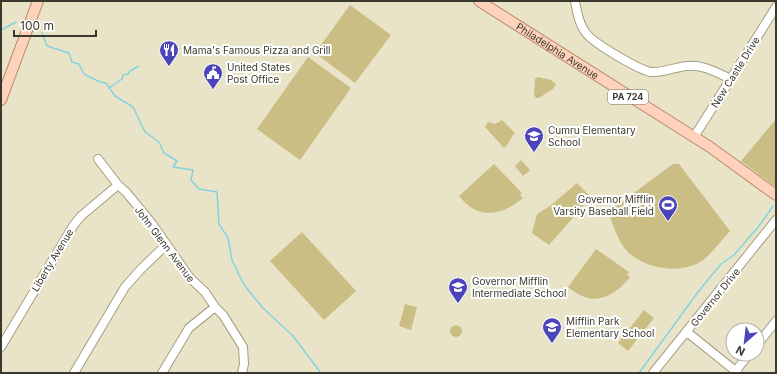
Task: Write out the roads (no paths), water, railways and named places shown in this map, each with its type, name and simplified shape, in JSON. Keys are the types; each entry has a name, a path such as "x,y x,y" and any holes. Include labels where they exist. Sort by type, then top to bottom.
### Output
{"main road":[{"path":"1,100 38,1"},
{"name":"Philadelphia Avenue","path":"479,1 694,137 751,175 776,195"}],"street":[{"path":"575,1 582,27 589,37 598,44 640,68 649,72 657,72 696,65 730,79"},
{"name":"New Castle Drive","path":"694,137 776,7"},
{"name":"John Glenn Avenue","path":"98,159 118,185 126,192 153,225 182,268 205,292 215,307 223,315 243,347 244,364 242,373"},
{"name":"Liberty Avenue","path":"1,347 73,226 81,216 118,185"},
{"name":"Governor Drive","path":"654,373 776,220"},
{"path":"74,373 125,287 166,245"},
{"path":"162,373 189,328 215,307"},
{"path":"765,335 776,321"},
{"path":"687,332 736,372 744,362"}],"waterway":[{"path":"1,30 16,22"},
{"path":"42,33 47,46 69,53 72,62 79,64 84,74 100,82 106,83 115,96 133,107 145,132 159,142 164,153 177,161 173,167 193,170 191,180 199,189 217,192 219,224 228,238 232,260 242,281 263,308 293,336 321,373"},
{"path":"109,88 122,79 123,75 128,74 130,71 139,66"},
{"path":"639,373 698,292 721,264 734,255 759,226 773,206"}],"place":[{"name":"Mama's Famous Pizza and Grill","path":"169,67"},
{"name":"United States Post Office","path":"213,90"},
{"name":"Cumru Elementary School","path":"534,153"},
{"name":"Governor Mifflin Varsity Baseball Field","path":"668,222"},
{"name":"Governor Mifflin Intermediate School","path":"458,304"},
{"name":"Mifflin Park Elementary School","path":"552,344"}]}
